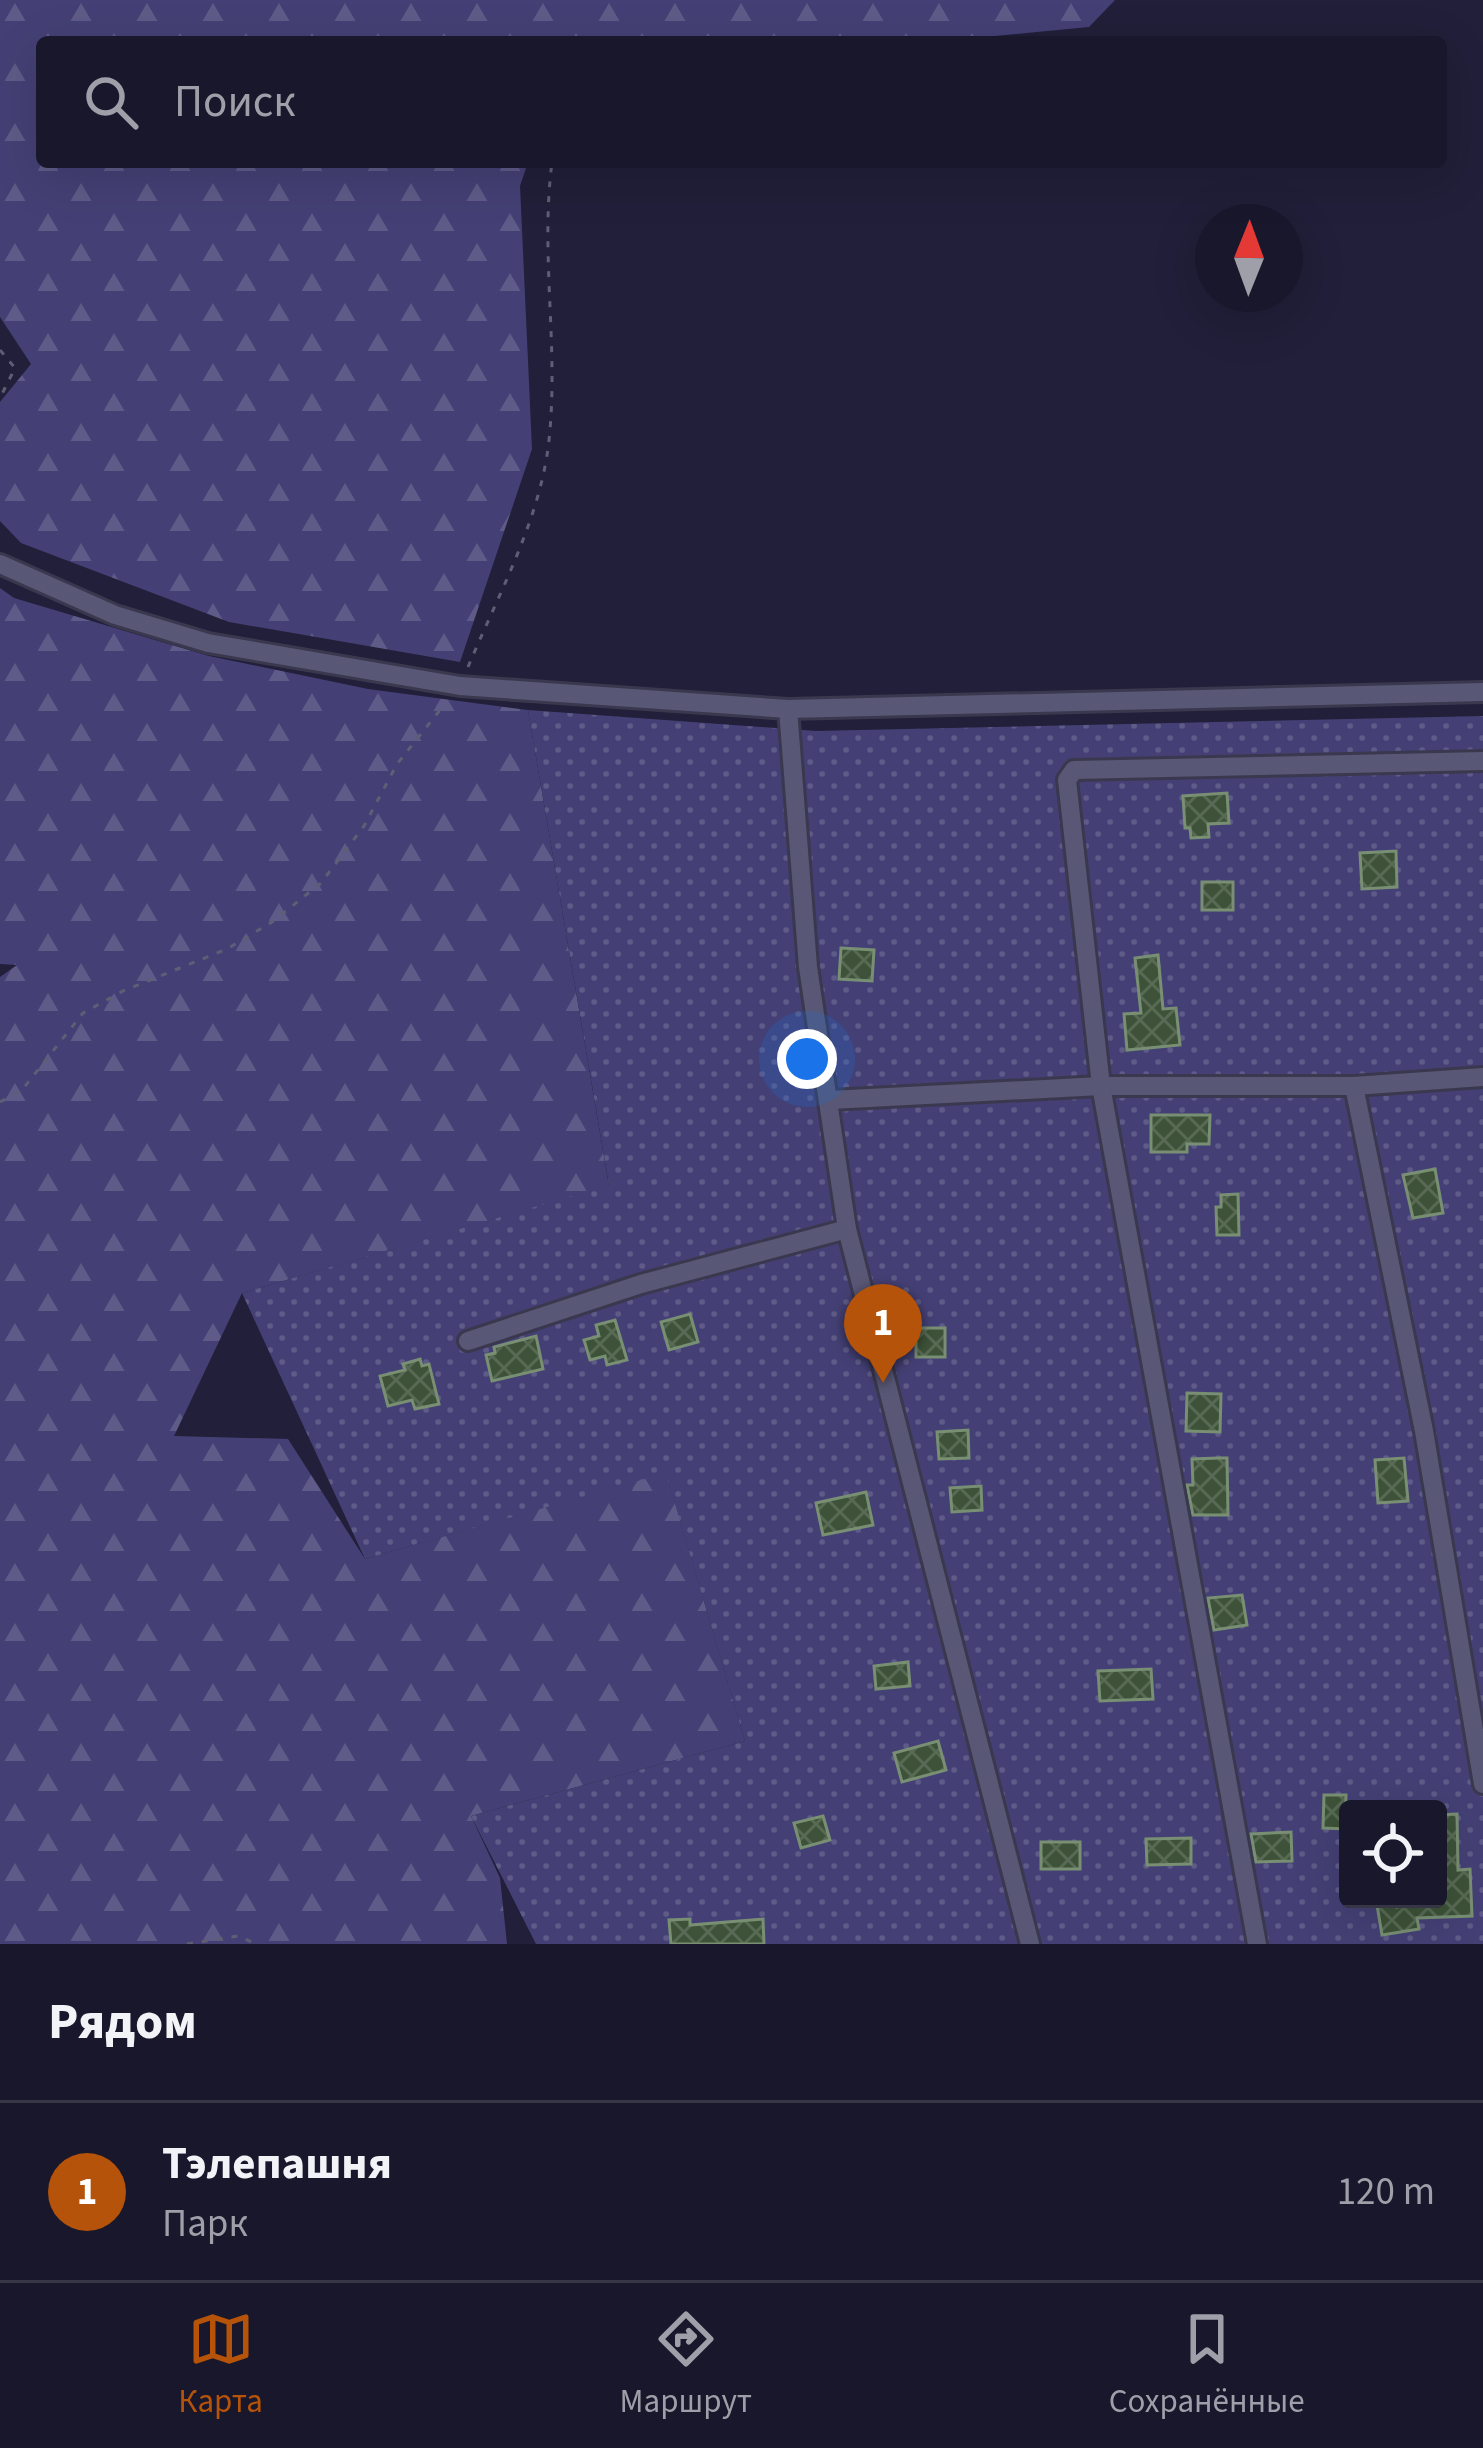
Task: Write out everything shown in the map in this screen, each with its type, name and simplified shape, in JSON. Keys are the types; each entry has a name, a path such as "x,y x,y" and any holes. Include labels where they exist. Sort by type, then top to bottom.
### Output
{"street":[{"path":"0,564 115,615 208,643 460,686 788,709 1483,692"},
{"path":"788,709 808,967 847,1229 1030,1944"},
{"path":"1257,1944 1101,1086 1067,780 1074,770 1483,761"},
{"path":"830,1100 1101,1086 1354,1086 1483,1078"},
{"path":"1354,1086 1424,1431 1483,1784"},
{"path":"468,1340 641,1284 847,1229"}],"path":[{"path":"0,1102 22,1090 83,1013 123,991 227,949 272,922 321,883 364,826 397,764 460,686 536,502 549,442 545,214 551,168"},
{"path":"0,350 15,368 0,398"},
{"path":"187,1944 238,1936 256,1944"}],"green space":[{"path":"0,0 1115,0 1089,27 995,36 36,36 36,168 526,168 520,186 532,449 460,662 229,622 21,543 0,521 0,402 31,364 0,317"},
{"path":"0,588 14,598 209,656 368,689 528,710 609,1186 242,1293 174,1436 288,1439 365,1559 666,1472 745,1741 471,1816 500,1878 507,1944 0,1944 0,977 17,965 0,964"},
{"path":"528,710 816,731 1483,716 1483,1944 536,1944 471,1816 745,1741 666,1473 365,1559 242,1293 609,1185"}],"building":[{"path":"1227,793 1229,823 1208,824 1209,837 1191,838 1190,828 1185,828 1183,796"},
{"path":"1396,851 1397,887 1362,889 1360,853"},
{"path":"1202,882 1233,882 1233,910 1202,910"},
{"path":"841,948 874,950 872,981 839,979"},
{"path":"1158,955 1163,1009 1176,1008 1180,1045 1127,1050 1124,1014 1141,1013 1135,958"},
{"path":"1151,1115 1210,1115 1209,1144 1187,1144 1187,1152 1151,1152"},
{"path":"1435,1169 1443,1213 1413,1218 1403,1175"},
{"path":"1238,1194 1239,1235 1217,1235 1216,1207 1221,1207 1221,1195"},
{"path":"690,1314 698,1342 669,1350 661,1322"},
{"path":"615,1320 627,1360 607,1365 605,1356 590,1360 584,1340 599,1336 596,1325"},
{"path":"916,1328 945,1328 945,1357 916,1357"},
{"path":"536,1336 543,1369 492,1381 486,1355 495,1353 494,1347"},
{"path":"420,1359 422,1366 429,1364 439,1404 415,1409 412,1400 388,1406 380,1376 405,1370 403,1364"},
{"path":"1187,1393 1221,1394 1220,1432 1186,1431"},
{"path":"968,1430 969,1458 939,1459 937,1432"},
{"path":"1227,1458 1228,1515 1193,1515 1187,1485 1193,1485 1192,1459"},
{"path":"1404,1458 1408,1501 1378,1503 1375,1460"},
{"path":"981,1486 982,1510 952,1512 950,1488"},
{"path":"866,1492 873,1525 823,1535 816,1503"},
{"path":"1242,1595 1247,1625 1214,1630 1208,1598"},
{"path":"908,1662 910,1686 876,1689 874,1666"},
{"path":"1151,1669 1153,1699 1100,1701 1098,1671"},
{"path":"938,1741 946,1770 902,1782 894,1753"},
{"path":"1324,1795 1346,1795 1346,1800 1339,1800 1339,1829 1323,1828"},
{"path":"1457,1814 1458,1870 1470,1869 1472,1916 1417,1918 1419,1929 1382,1935 1378,1908 1447,1908 1447,1815"},
{"path":"823,1816 830,1840 801,1848 794,1823"},
{"path":"1291,1832 1292,1861 1256,1862 1251,1834"},
{"path":"1191,1838 1191,1864 1147,1865 1146,1839"},
{"path":"1041,1842 1080,1842 1080,1869 1041,1869"},
{"path":"690,1919 690,1925 763,1919 764,1944 671,1944 669,1920"}],"place":[{"name":"Тэлепашня","path":"883,1383"}]}
